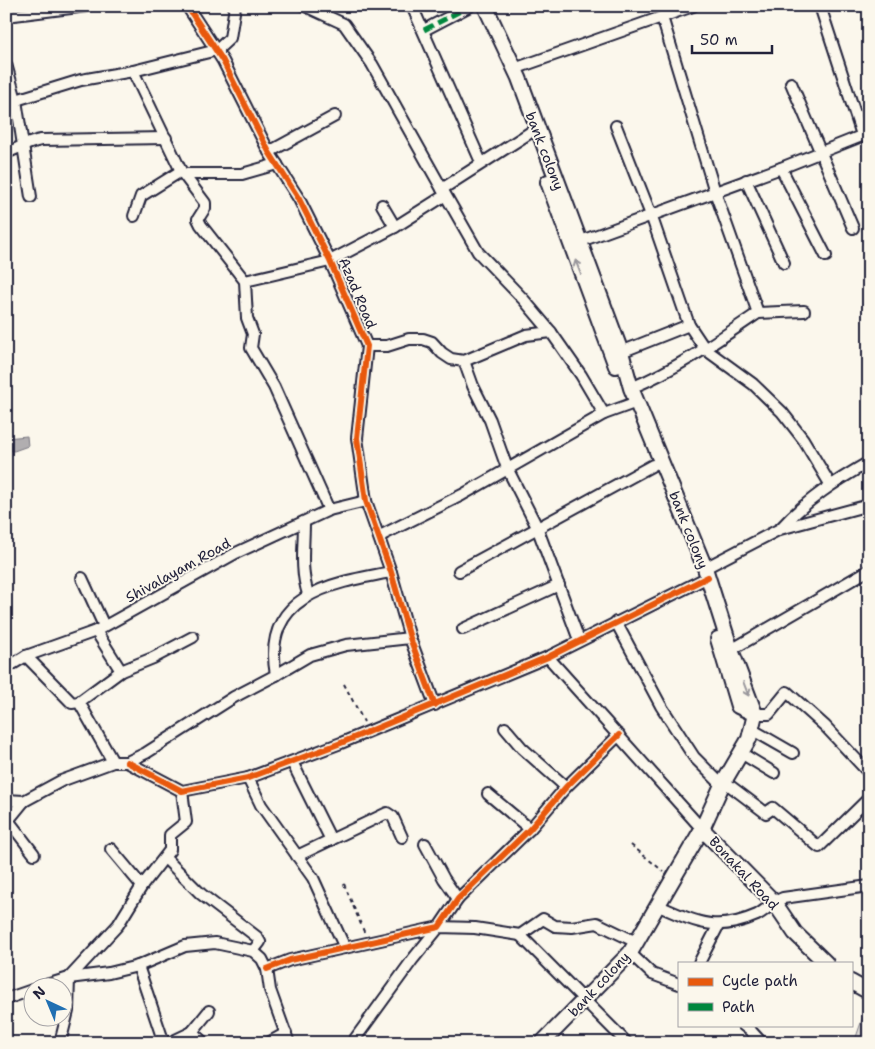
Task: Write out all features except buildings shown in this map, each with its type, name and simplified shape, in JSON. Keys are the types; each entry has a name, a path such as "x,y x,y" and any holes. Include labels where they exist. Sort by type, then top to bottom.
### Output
{"main road":[{"path":"479,6 515,87 562,225 634,403 653,465 704,575 738,706 755,714"},
{"name":"bank colony","path":"485,6 514,69 580,241 621,352 632,388 634,403 704,575 755,714 752,729 742,753 724,783 702,829 633,947 586,999 542,1043"},
{"name":"Bonakal Road","path":"702,829 774,902 796,933 825,962"},
{"path":"852,983 869,992"}],"street":[{"path":"6,16 87,6"},
{"name":"Azad Road","path":"187,6 217,50 269,152 299,199 330,261 367,346 356,438 366,501 380,536 410,638 435,705"},
{"path":"16,100 81,80 133,71 217,50 230,38 235,6"},
{"path":"305,6 344,24 372,64 478,252 524,300 551,332 581,375 604,414"},
{"path":"412,6 481,162"},
{"path":"424,30 470,6"},
{"path":"514,69 693,6"},
{"path":"580,241 782,168 865,134 820,6"},
{"path":"662,17 715,192 758,313"},
{"path":"6,64 16,100 31,196"},
{"path":"133,71 183,172 205,203 205,208 198,219 201,225 245,281 248,318 252,334 250,348 274,387 329,510"},
{"path":"791,83 853,228"},
{"path":"269,152 335,116"},
{"path":"616,126 652,215 688,325 705,349 753,384 782,412 803,439 830,484"},
{"path":"245,281 330,261 395,228 481,162 531,132"},
{"path":"6,153 29,142 41,140 166,138"},
{"path":"134,216 141,196 183,172 242,174 277,164"},
{"path":"782,168 826,256"},
{"path":"746,180 784,263"},
{"path":"382,204 395,228"},
{"path":"632,388 656,378 705,349 758,313 804,311"},
{"path":"621,352 688,325"},
{"path":"367,346 387,346 409,339 423,339 432,342 442,353 451,359 464,361 526,335 551,332"},
{"path":"464,361 473,386 490,420 507,468 537,527 579,640"},
{"path":"380,536 462,495 604,414 634,403"},
{"path":"780,529 792,515 830,484 869,462"},
{"path":"458,571 653,465"},
{"name":"Shivalayam Road","path":"6,668 26,656 100,628 236,553 329,510 366,501"},
{"path":"126,762 182,791 248,778 435,705 548,657 704,575 780,529 869,505"},
{"path":"304,522 301,560 302,578 308,594"},
{"path":"276,676 272,658 280,624 308,594 355,579 391,572"},
{"path":"731,650 867,574"},
{"path":"82,578 100,628 121,671"},
{"path":"463,630 559,585"},
{"path":"616,622 661,706 694,757 724,783 766,813 773,808 819,847 869,798"},
{"path":"26,656 72,703 79,702 121,671 153,658 193,637"},
{"path":"34,854 7,821 24,801 62,781 113,762 126,762 146,753 234,697 276,676 310,655 337,647 410,638"},
{"path":"548,657 702,829"},
{"path":"755,714 768,714 787,692 825,726 869,773"},
{"path":"79,702 113,762"},
{"path":"505,728 522,748 566,787"},
{"path":"752,729 793,753"},
{"path":"352,1043 458,899 530,828 566,787 619,735"},
{"path":"742,753 774,773"},
{"path":"292,762 330,840"},
{"path":"248,778 261,805 313,878 345,948"},
{"path":"71,976 118,925 142,886 170,850 170,835 186,822 182,791"},
{"path":"488,794 530,828"},
{"path":"6,800 24,801"},
{"path":"298,856 386,813 393,817 402,837"},
{"path":"426,844 444,879 458,899"},
{"path":"111,849 142,886"},
{"path":"165,858 201,894 257,937 260,942 253,951"},
{"path":"658,906 695,922 718,926 758,914 783,898 869,886"},
{"path":"520,935 543,920 555,926 572,927 598,923 633,947 652,974 678,984"},
{"path":"700,962 718,926"},
{"path":"267,969 290,960 439,927 475,928 520,935 586,999 627,1043"},
{"path":"72,978 109,973 138,966 185,946 215,943 253,951 262,959 267,969 270,990 288,1038 268,1043"},
{"path":"138,966 164,1043"},
{"path":"6,999 22,993"},
{"path":"169,1043 192,1032 208,1011"},
{"path":"60,1043 64,1026"},
{"path":"744,1026 762,1043"},
{"path":"192,1032 204,1043"}],"path":[{"path":"344,684 368,731"},
{"path":"631,845 673,879"},
{"path":"344,884 369,943"}],"shaded area":[{"path":"27,436 28,446 14,451 6,450 6,438"},
{"path":"866,1008 869,1009 869,1043 854,1043"}],"marked path":[{"path":"424,30 470,6"}],"cycle path":[{"path":"187,6 223,61 269,152 299,199 330,261 367,346 357,438 366,501 391,572 410,638 435,705"},
{"path":"127,762 182,791 248,778 341,743 548,657 708,577"},
{"path":"267,969 290,960 439,927 458,899 530,829 566,787 619,735"}]}
